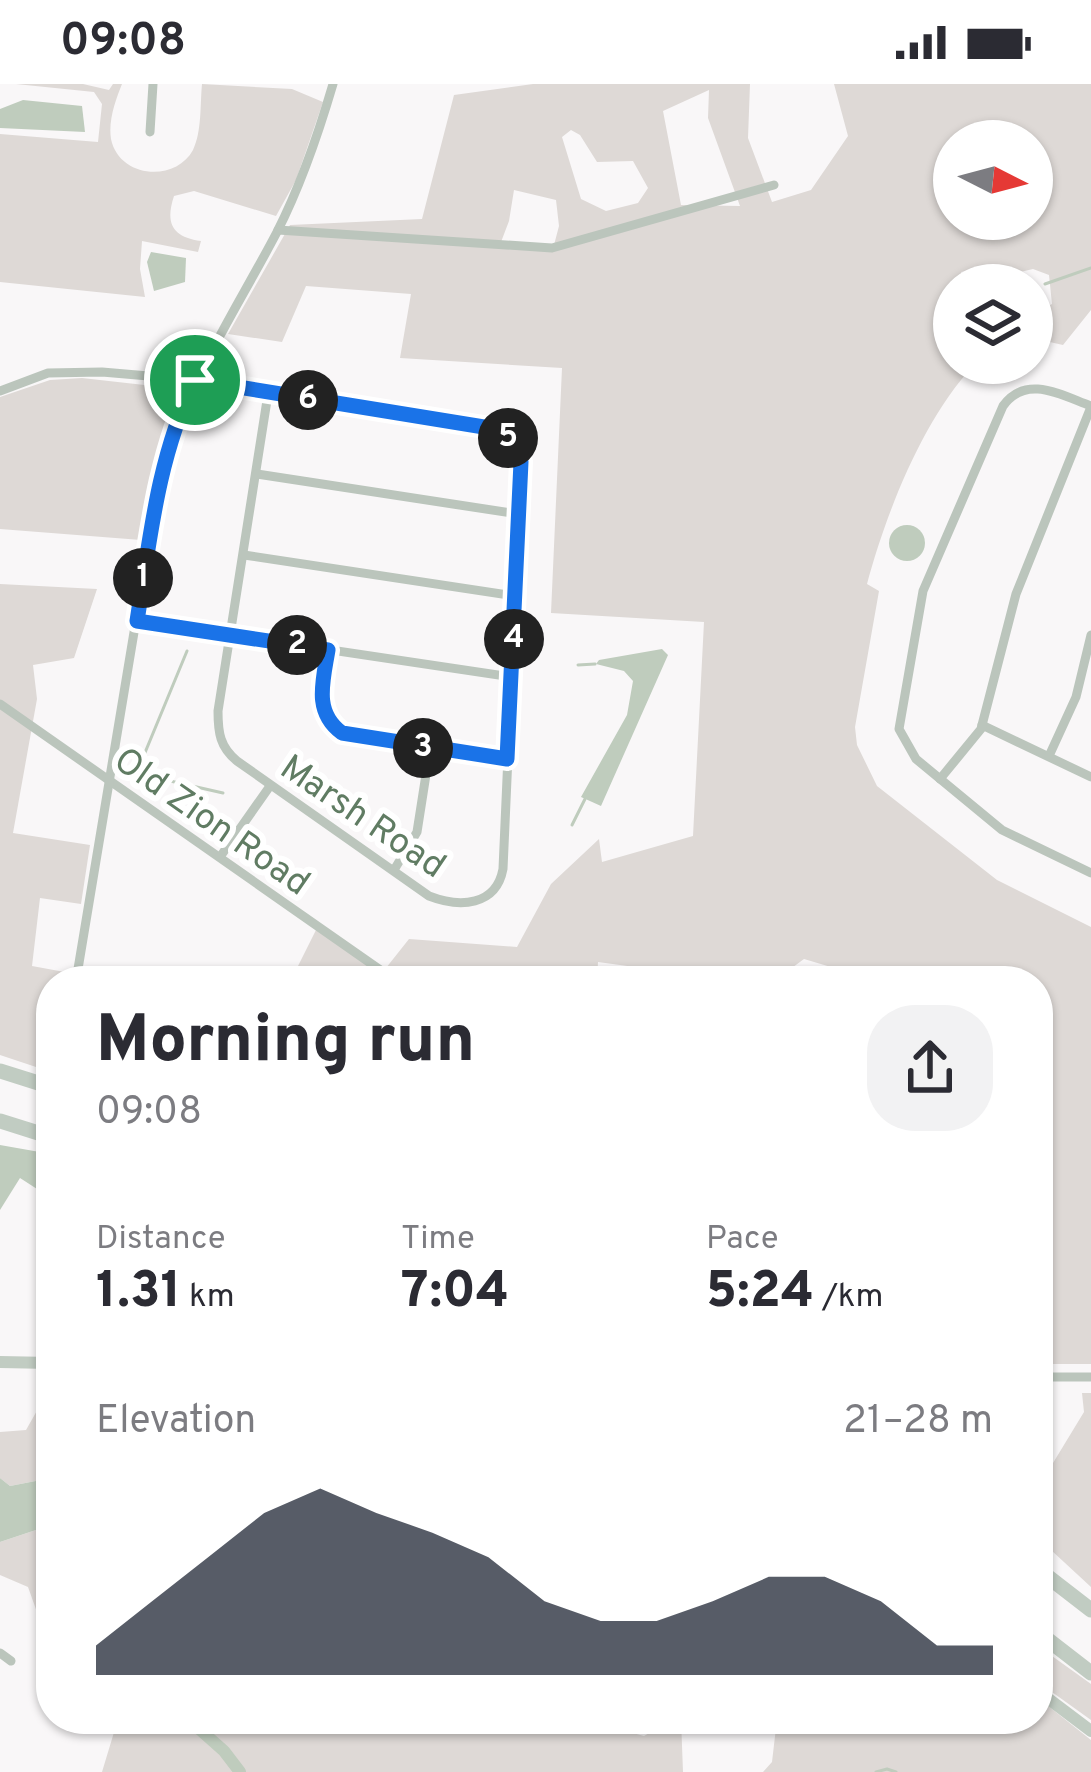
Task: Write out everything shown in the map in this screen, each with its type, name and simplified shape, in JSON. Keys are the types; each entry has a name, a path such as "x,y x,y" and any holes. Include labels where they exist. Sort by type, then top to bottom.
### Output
{"highway":[{"path":"0,1071 36,1082"},
{"path":"0,1121 36,1132"},
{"path":"1053,1581 1091,1610"},
{"path":"1053,1644 1091,1673"}],"main road":[{"path":"0,1362 36,1363"},
{"path":"1053,1702 1091,1731"}],"street":[{"path":"150,132 153,84"},
{"path":"79,966 162,470 195,380 278,230 306,168 333,84"},
{"path":"278,230 552,248 774,185"},
{"name":"Marsh Road","path":"0,391 66,370 195,380 497,430 511,440 520,454 503,869 493,893 479,902 441,900 394,870 270,786 226,752 218,734 268,394"},
{"path":"940,779 982,725 1016,594 1091,406 1036,387 1009,398 928,580 898,725 908,750 940,779 1002,830 1091,873"},
{"path":"256,474 518,514"},
{"path":"244,554 515,596"},
{"path":"137,621 512,677"},
{"path":"1049,756 1076,697 1091,634"},
{"path":"328,650 322,706 332,725 359,737 507,759"},
{"name":"Old Zion Road","path":"0,704 375,966"},
{"path":"982,725 1091,777"},
{"path":"394,870 417,832 430,749"},
{"path":"220,857 270,786"},
{"path":"1053,1377 1091,1377"},
{"path":"0,1653 11,1661"}],"shaded area":[{"path":"16,84 83,84 109,90 113,84 122,84 111,139 125,162 148,172 174,168 193,150 202,84 292,89 323,102 296,180 276,216 194,191 174,196 173,227 201,241 198,252 142,241 145,297 0,282 0,134 98,142 102,104 94,92"},
{"path":"533,84 750,84 748,138 772,202 811,190 848,136 834,84 1091,84 1091,310 1063,345 1053,343 1053,264 933,264 933,384 958,384 923,439 875,556 867,584 879,591 855,727 857,745 877,786 997,880 1091,927 1091,1364 1053,1364 1053,966 828,966 804,959 794,966 598,962 598,966 388,966 409,939 517,947 551,884 599,839 602,862 693,836 704,622 551,613 562,368 400,358 411,294 306,286 282,342 228,334 290,225 422,219 454,95","holes":["709,90 708,118 740,206 681,205 663,111","571,130 580,135 597,162 633,161 648,188 638,203 606,211 581,199 562,137","514,190 556,200 559,226 554,245 501,242"]},
{"path":"23,100 82,106 85,132 0,128 0,109"},
{"path":"151,252 186,258 185,282 154,291 147,262"},
{"path":"82,378 180,389 161,435 141,540 0,529 0,397 50,380"},
{"path":"907,525 920,530 925,543 920,556 907,561 894,556 889,543 894,530"},
{"path":"0,584 97,589 74,658 33,665 37,699 13,833 90,845 81,904 40,898 32,966 36,967 36,1067 0,1055"},
{"path":"662,649 668,655 601,806 581,797 627,715 633,681 624,671 596,664"},
{"path":"317,928 372,966 298,966"},
{"path":"0,1145 36,1151 36,1188 20,1178 0,1210"},
{"path":"1082,1393 1091,1393 1091,1587 1053,1552 1053,1463 1084,1412"},
{"path":"36,1412 36,1481 10,1486 0,1478 0,1432 26,1430"},
{"path":"0,1478 10,1486 36,1481 36,1530 0,1542"},
{"path":"36,1530 36,1609 28,1587 0,1575 0,1542"},
{"path":"1053,1657 1091,1684 1091,1720 1053,1693"},
{"path":"1053,1710 1091,1740 1091,1772 763,1772 772,1762 775,1734 1053,1734"},
{"path":"113,1734 682,1734 683,1772 102,1772"}],"waterway":[{"path":"1053,281 1091,268"},
{"path":"137,772 187,651"},
{"path":"578,665 595,664"},
{"path":"135,773 223,793"},
{"path":"572,825 585,799"},
{"path":"205,1734 240,1772"},
{"path":"876,1772 896,1772"}],"route":[{"path":"195,380 490,428 505,434 517,447 521,462 507,759 342,733 322,706 328,650 137,621 162,470 195,380"}]}
